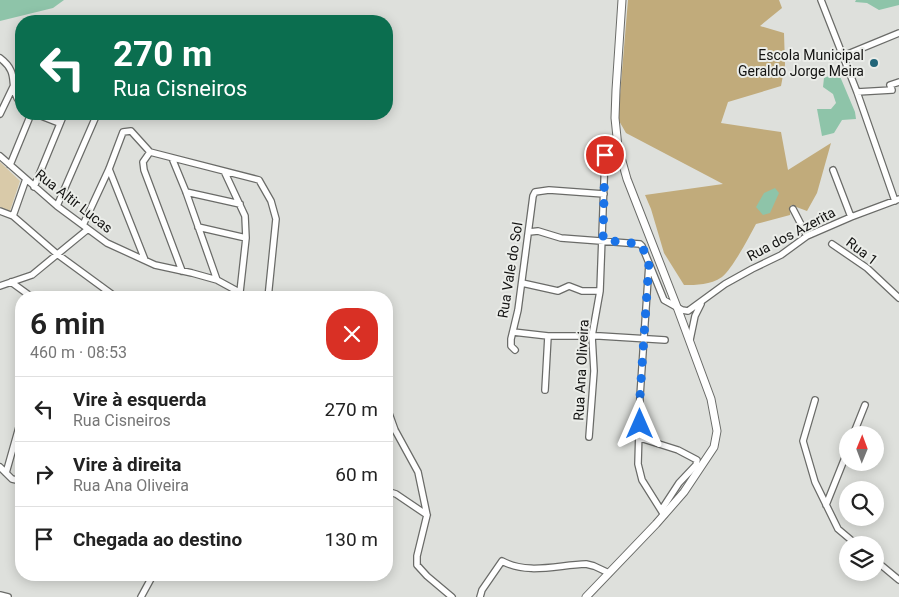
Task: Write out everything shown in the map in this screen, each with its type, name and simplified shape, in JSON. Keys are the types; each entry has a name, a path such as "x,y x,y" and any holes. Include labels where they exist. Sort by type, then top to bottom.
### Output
{"main road":[{"path":"586,597 663,512 684,492 714,447 717,430 711,399 627,179 618,147 615,118 622,0"}],"street":[{"path":"820,0 897,200"},
{"path":"843,56 899,33"},
{"path":"0,58 10,67 15,94"},
{"path":"857,92 892,90 890,85 899,82"},
{"path":"0,114 14,85"},
{"path":"10,165 29,120"},
{"path":"51,120 59,123"},
{"path":"34,187 61,120"},
{"path":"57,206 94,120"},
{"path":"0,286 32,275 85,227 123,132 131,131 150,152 225,173 258,180 271,201 276,219 269,291"},
{"path":"150,152 143,162 144,170 182,271"},
{"name":"Rua Ana Oliveira","path":"589,437 594,371 592,336 600,291 603,240 605,155"},
{"name":"Rua Altir Lucas","path":"0,156 57,206 107,243 155,265 217,280 238,291"},
{"path":"172,158 217,280"},
{"path":"108,169 145,260"},
{"path":"833,170 851,217"},
{"path":"225,173 245,216 246,238 240,291"},
{"path":"13,216 26,179"},
{"name":"Rua Vale do Sol","path":"515,350 511,346 536,192 549,190 604,194"},
{"path":"186,192 240,204"},
{"name":"Rua dos Azerita","path":"702,302 725,284 781,255 807,236 897,200"},
{"path":"793,209 807,236"},
{"path":"0,211 13,216 57,254 105,291"},
{"path":"198,227 246,238"},
{"path":"529,232 538,231 561,238 640,244 664,300 682,310 688,311 702,302"},
{"name":"Rua 1","path":"832,244 867,268 899,298"},
{"path":"640,438 678,450 697,460 696,465 679,483 663,512 642,480 638,464 640,396 649,262"},
{"path":"11,282 23,291"},
{"path":"522,283 558,291 569,286 582,291 600,291"},
{"path":"690,344 694,316 702,302"},
{"path":"513,332 548,336 592,336 665,340"},
{"path":"545,390 548,336"},
{"path":"815,400 803,441 815,482 838,529 846,536"},
{"path":"857,426 865,405"},
{"path":"393,424 418,472 427,515 417,556 417,564 427,576 452,597"},
{"path":"6,473 15,441"},
{"path":"0,466 12,479 15,480"},
{"path":"826,504 839,471"},
{"path":"393,493 427,515"},
{"path":"480,597 482,590 502,561 529,570 586,564 609,573"},
{"path":"884,568 899,580"},
{"path":"141,597 150,581"},
{"path":"0,595 8,597"}],"shaded area":[{"path":"0,0 64,0 53,8 24,15 15,15 15,17 0,21"},
{"path":"628,0 779,0 782,8 760,26 784,33 785,65 781,86 728,102 721,123 781,132 788,170 831,143 817,193 807,211 791,205 790,215 756,224 731,267 722,277 708,283 684,285 664,253 645,195 723,184 626,133 618,119"},
{"path":"856,0 899,0 899,5 879,10 867,3 855,2"},
{"path":"839,74 855,112 856,119 842,120 834,133 822,136 817,109 831,109 836,103 833,94 823,87 824,78"},
{"path":"0,162 20,181 10,211 0,207"},
{"path":"775,188 779,193 770,213 763,215 756,207 764,193"}],"place":[{"name":"Escola Municipal Geraldo Jorge Meira","path":"874,63"}],"route":[{"path":"605,155 603,240 640,244 649,262 640,396 640,424"}]}
